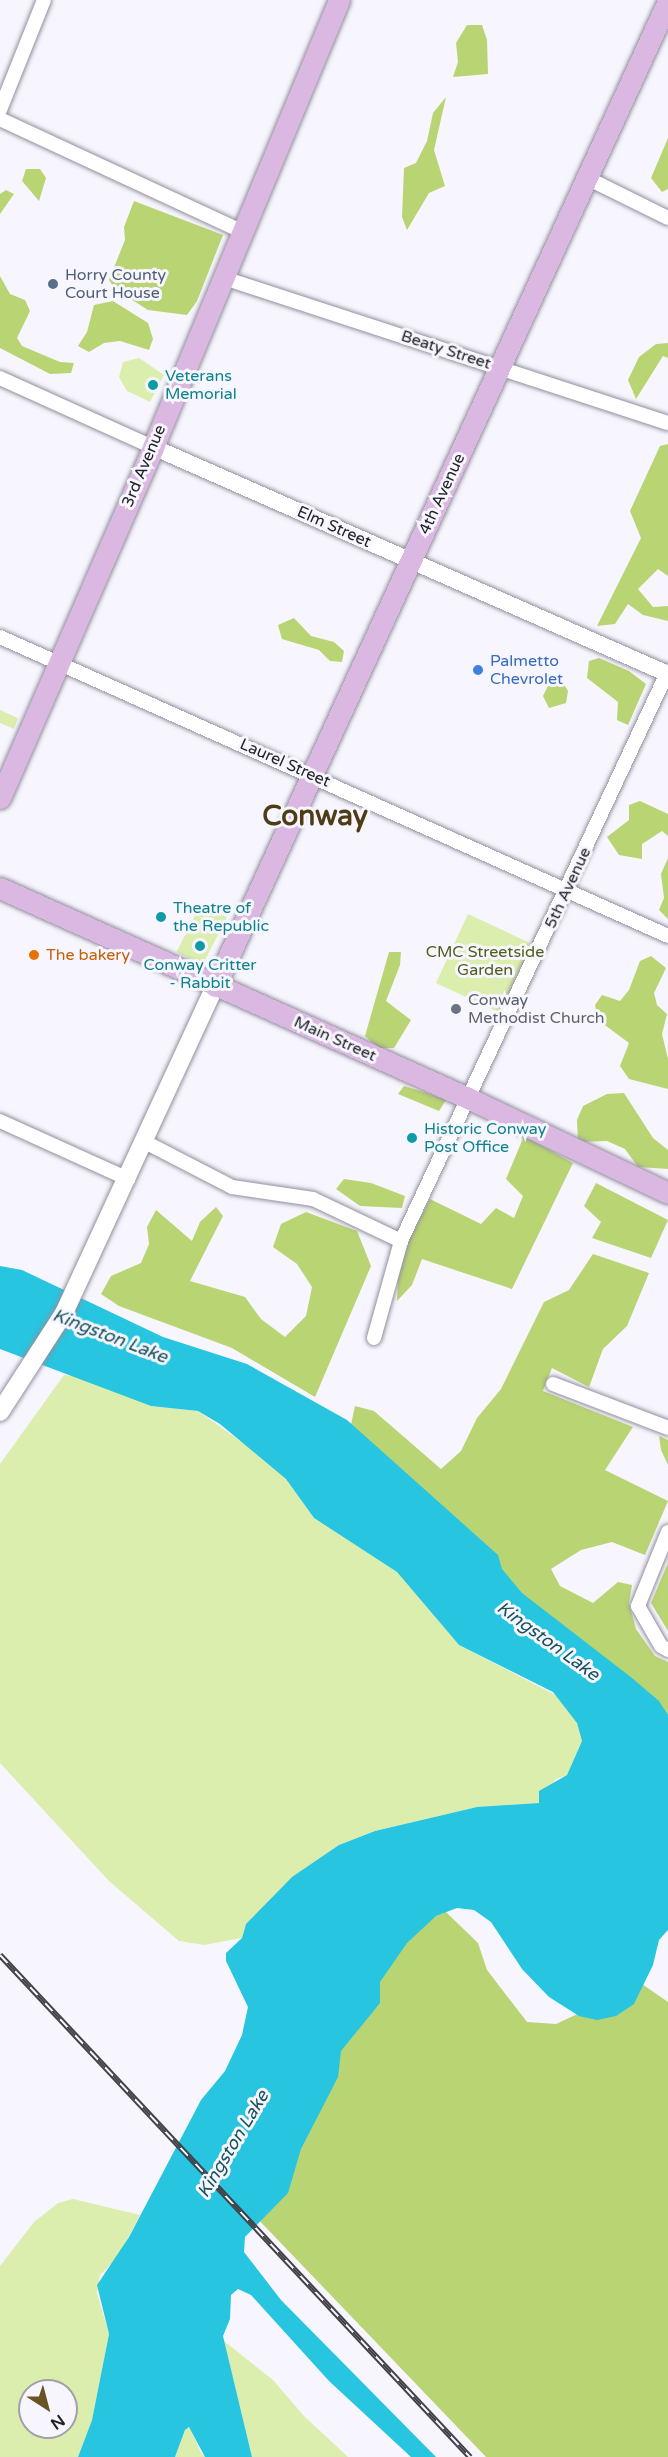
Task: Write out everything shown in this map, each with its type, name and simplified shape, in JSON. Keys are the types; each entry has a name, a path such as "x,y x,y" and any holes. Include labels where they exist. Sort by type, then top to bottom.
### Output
{"main road":[{"name":"3rd Avenue","path":"0,798 153,447 339,0"},
{"name":"4th Avenue","path":"215,986 668,1"},
{"name":"Main Street","path":"0,888 468,1098 668,1193"},
{"path":"3,1408 64,1313 128,1179 215,986"}],"street":[{"path":"0,110 44,0"},
{"path":"0,119 243,232"},
{"path":"586,178 668,218"},
{"name":"Beaty Street","path":"224,278 668,423"},
{"name":"Elm Street","path":"0,378 668,673"},
{"name":"Laurel Street","path":"0,637 313,775 668,936"},
{"name":"5th Avenue","path":"374,1338 401,1241 668,673"},
{"path":"0,1121 128,1179"},
{"path":"145,1142 232,1187 313,1199 401,1241"},
{"path":"553,1384 668,1428"},
{"path":"664,1648 638,1606 668,1532"}],"green space":[{"path":"467,25 482,25 487,40 488,74 453,77 458,62 456,43"},
{"path":"446,97 434,150 445,186 429,193 407,230 402,217 404,168 416,163 427,141 433,113"},
{"path":"668,138 668,189 662,192 651,178"},
{"path":"26,169 40,169 46,178 39,201 22,181"},
{"path":"6,190 14,194 0,214 0,194"},
{"path":"134,201 223,235 197,301 187,315 148,310 115,289 109,280 125,240 124,227"},
{"path":"0,276 10,294 25,300 30,311 17,338 22,346 60,362 74,363 71,373 50,374 0,348"},
{"path":"113,301 148,323 153,339 149,350 120,341 104,343 89,352 78,346 87,332 94,305"},
{"path":"668,343 668,358 663,356 636,399 628,380 639,357 656,344"},
{"path":"139,358 164,375 150,402 127,391 119,377 123,362"},
{"path":"668,444 668,576 658,569 638,589 653,607 668,606 668,621 643,615 628,604 615,624 597,626 641,538 630,511 660,446"},
{"path":"294,618 311,636 334,642 344,651 342,662 330,661 319,650 282,639 278,625"},
{"path":"599,658 629,671 646,684 628,725 617,720 618,702 587,678 589,661"},
{"path":"562,681 568,691 566,703 549,708 543,696 550,682"},
{"path":"0,710 18,718 14,729 0,723"},
{"path":"640,801 668,814 668,836 662,831 642,844 642,859 619,855 607,837 629,820 629,805"},
{"path":"668,858 668,919 659,910 664,898 661,874"},
{"path":"201,904 227,917 202,965 176,952"},
{"name":"CMC Streetside Garden","path":"468,914 533,944 501,1013 436,983"},
{"path":"389,952 401,952 400,965 386,1001 411,1020 394,1048 378,1048 365,1036"},
{"path":"651,956 666,968 654,993 657,1005 667,1014 662,1034 668,1059 668,1089 629,1079 620,1066 629,1043 598,1020 595,1005 602,995 620,1001 629,990 640,961"},
{"path":"404,1086 446,1100 439,1111 398,1094"},
{"path":"624,1093 653,1138 668,1150 668,1169 638,1167 625,1149 607,1141 578,1142 577,1120 583,1106 607,1094"},
{"path":"524,1136 573,1163 512,1289 422,1259 412,1285 397,1301 398,1277 407,1243 430,1199 481,1224 496,1208 514,1218 523,1196 506,1179"},
{"path":"344,1179 371,1183 405,1196 402,1208 360,1206 336,1189"},
{"path":"596,1183 668,1220 651,1258 592,1238 601,1222 584,1206"},
{"path":"216,1207 223,1216 190,1281 245,1297 261,1319 285,1337 306,1316 312,1287 297,1264 273,1247 281,1224 306,1212 357,1231 371,1266 315,1397 232,1348 119,1306 101,1294 111,1276 141,1263 149,1244 147,1227 156,1210 192,1241 200,1222"},
{"path":"593,1254 649,1273 627,1326 603,1349 589,1387 552,1368 543,1391 633,1427 605,1470 668,1501 645,1555 612,1542 581,1550 551,1569 560,1586 593,1603 618,1582 632,1585 629,1603 636,1629 655,1656 668,1662 668,1761 350,1429 355,1406 374,1411 441,1469 461,1451 477,1418 501,1389 544,1302 569,1290"},
{"path":"64,1375 80,1377 151,1406 198,1411 267,1460 286,1479 314,1518 397,1572 459,1645 561,1698 577,1723 582,1741 567,1775 556,1779 539,1803 477,1807 375,1831 339,1845 284,1885 246,1924 242,1938 204,1945 179,1941 109,1881 0,1763 0,1464"},
{"path":"659,1436 668,1440 668,1465 661,1450"},
{"path":"668,1563 668,1631 651,1603"},
{"path":"446,1912 478,1943 487,1970 527,2022 556,2024 642,1984 668,2002 668,2457 486,2457 254,2215 291,2134 410,1926"},
{"path":"73,2199 140,2215 117,2258 100,2275 97,2293 109,2334 92,2420 78,2457 0,2457 0,2266 34,2222 58,2203"},
{"path":"224,2341 273,2380 304,2416 348,2457 252,2457"},
{"path":"190,2427 205,2457 175,2457 185,2430"}],"water":[{"name":"Kingston Lake","path":"0,1266 22,1270 163,1337 247,1364 347,1420 498,1555 502,1569 522,1593 632,1678 659,1701 668,1715 668,1930 659,1940 653,1965 634,2004 616,2016 597,2020 579,2016 549,1997 522,1969 491,1922 474,1910 457,1908 436,1916 407,1943 380,1982 380,2003 341,2051 338,2077 301,2149 288,2193 245,2237 244,2252 281,2300 436,2457 411,2457 329,2381 251,2295 238,2289 231,2295 230,2319 223,2336 252,2457 205,2457 189,2427 185,2430 175,2457 78,2457 92,2420 109,2334 97,2285 129,2237 201,2100 225,2071 242,2035 248,2007 226,1961 226,1953 242,1938 246,1924 292,1877 339,1845 375,1831 477,1807 539,1803 539,1791 567,1775 582,1741 577,1723 553,1692 459,1645 397,1572 314,1518 286,1479 220,1424 198,1411 151,1406 0,1349"}],"railway":[{"path":"0,1955 470,2457"}],"place":[{"name":"Horry County Court House","path":"53,284"},
{"name":"Veterans Memorial","path":"153,385"},
{"name":"Palmetto Chevrolet","path":"478,670"},
{"name":"Theatre of the Republic","path":"161,917"},
{"name":"Conway Critter - Rabbit","path":"200,946"},
{"name":"The bakery","path":"34,955"},
{"name":"Conway Methodist Church","path":"456,1009"},
{"name":"Historic Conway Post Office","path":"412,1138"}],"district":[{"name":"Conway","path":"315,816"}]}
